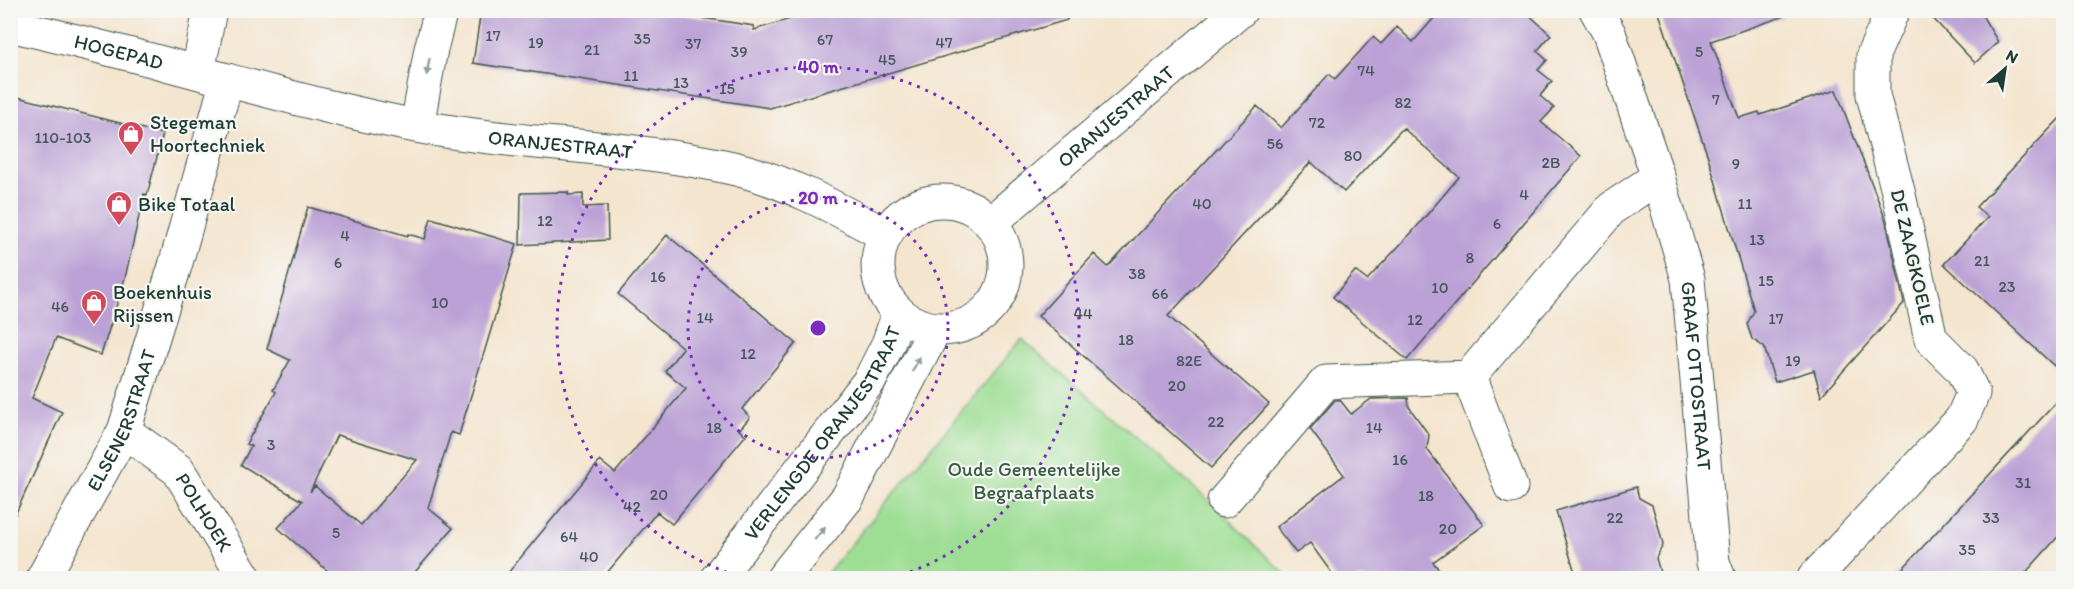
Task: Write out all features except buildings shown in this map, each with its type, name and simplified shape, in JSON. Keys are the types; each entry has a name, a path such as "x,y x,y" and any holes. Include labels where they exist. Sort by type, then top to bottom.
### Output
{"street":[{"name":"ELSENERSTRAAT","path":"43,579 124,431 175,266 212,76 210,10"},
{"path":"417,126 431,49 441,10"},
{"name":"ORANJESTRAAT","path":"990,223 1241,10"},
{"name":"GRAAF OTTOSTRAAT","path":"1596,10 1609,33 1658,177 1688,279 1713,562 1719,579"},
{"name":"DE ZAAGKOELE","path":"1814,579 1962,419 1973,393 1962,370 1931,339 1899,195 1873,94 1873,55 1893,10"},
{"name":"HOGEPAD","path":"10,25 212,76"},
{"name":"ORANJESTRAAT","path":"212,76 321,105 417,126 529,142 639,153 724,166 790,187 846,213 885,235"},
{"path":"1224,501 1326,382 1469,377 1612,208 1658,177"},
{"path":"950,201 978,212 990,223 1003,245 1006,270 999,295 983,315 960,327 935,329 915,324 899,313 888,300 881,285 878,268 879,251 885,235 894,223 919,205 950,201"},
{"name":"VERLENGDE ORANJESTRAAT","path":"717,579 870,380 888,344 899,313"},
{"name":"VERLENGDE ORANJESTRAAT","path":"783,579 848,497 935,329"},
{"path":"1469,377 1511,488"},
{"name":"POLHOEK","path":"124,431 178,470 245,579"}],"green space":[{"name":"Oude Gemeentelijke Begraafplaats","path":"1022,339 1206,498 1289,578 823,578"}],"place":[{"name":"Stegeman Hoortechniek","path":"131,157"},
{"name":"Bike Totaal","path":"119,227"},
{"name":"Boekenhuis Rijssen","path":"94,326"}]}
